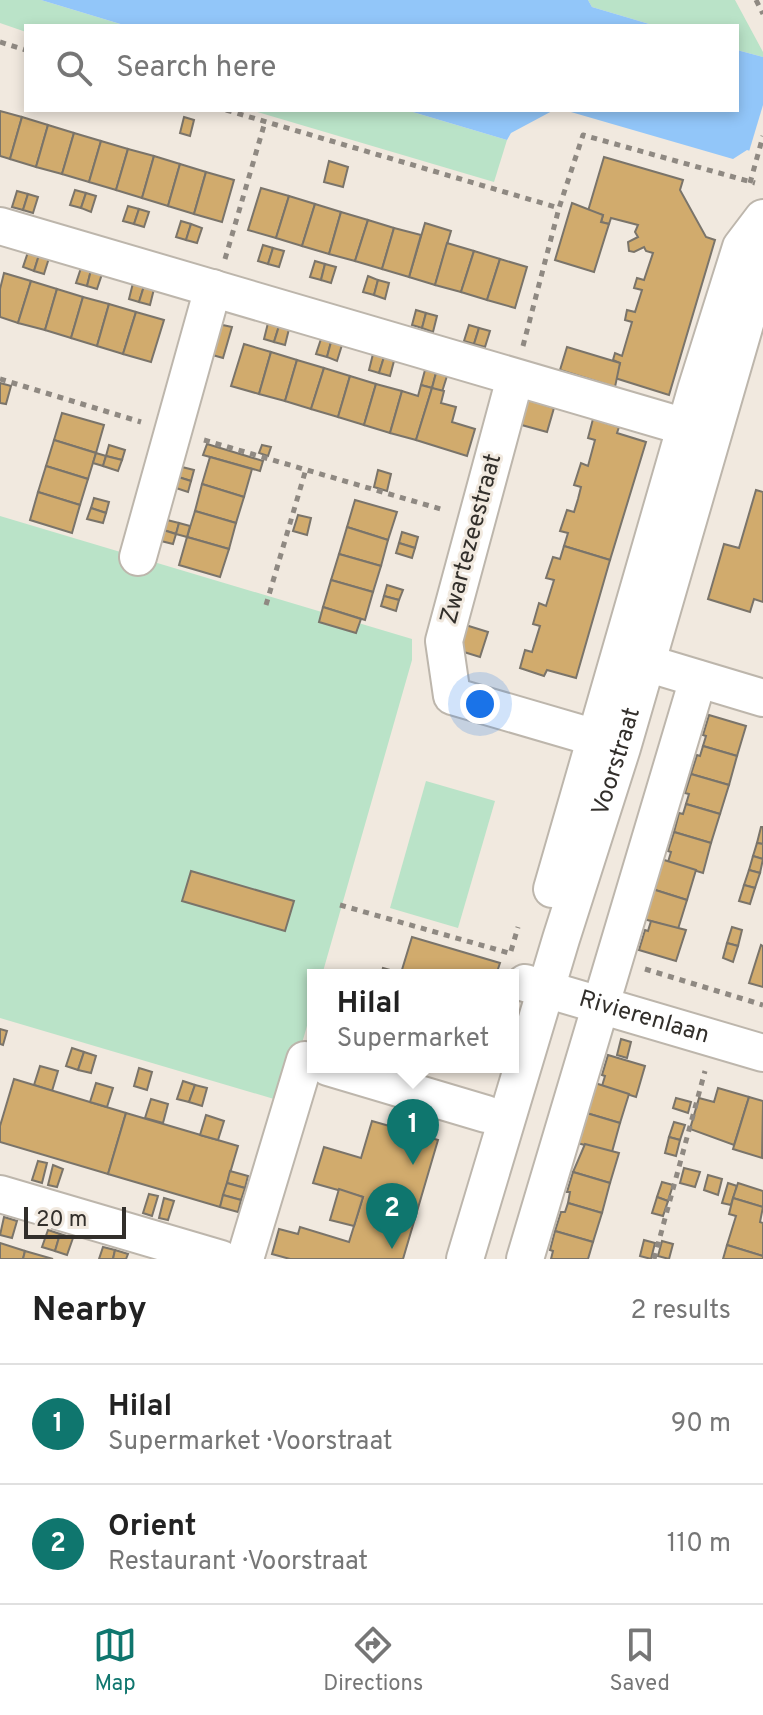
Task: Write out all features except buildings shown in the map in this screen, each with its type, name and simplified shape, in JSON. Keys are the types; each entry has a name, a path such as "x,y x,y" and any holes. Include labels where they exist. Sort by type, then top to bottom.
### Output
{"street":[{"name":"Voorstraat","path":"519,1012 527,975 622,748 634,659 698,430 741,247 763,218"},
{"path":"0,226 698,430"},
{"name":"Voorstraat","path":"698,430 763,262"},
{"path":"138,557 213,288"},
{"name":"Zwartezeestraat","path":"515,378 444,641 452,696 596,738"},
{"path":"634,659 763,698"},
{"name":"Voorstraat","path":"519,1004 596,738 634,659"},
{"path":"525,1259 698,679"},
{"name":"Rivierenlaan","path":"527,975 601,1005 763,1053"},
{"path":"245,1259 307,1060"},
{"path":"348,1073 486,1114"},
{"path":"441,1259 499,1073"},
{"name":"Voorstraat","path":"465,1259 506,1073"},
{"path":"0,1194 221,1259"}],"path":[{"path":"756,0 763,14"},
{"path":"0,42 24,49"},
{"path":"232,112 559,208"},
{"path":"213,288 228,251 265,122"},
{"path":"515,378 559,208 583,135 763,185"},
{"path":"757,157 763,136"},
{"path":"0,379 478,520"},
{"path":"266,605 306,469"},
{"path":"340,905 511,969"},
{"path":"616,960 763,1005"},
{"path":"519,972 527,975"},
{"path":"654,1259 713,1038"}],"green space":[{"path":"0,0 41,0 120,24 24,24 24,31 0,23"},
{"path":"588,0 735,0 763,57 739,51 739,24 649,24 592,7"},
{"path":"258,112 413,112 507,140 494,182"},
{"path":"0,516 412,639 412,660 324,969 307,969 307,1026 292,1078 274,1099 0,1018"},
{"path":"426,781 495,801 458,928 390,908"}],"water":[{"path":"41,0 588,0 592,7 649,24 120,24"},
{"path":"739,51 763,57 763,155 747,150 733,159 571,112 739,112"},
{"path":"413,112 550,112 511,133 507,140"}],"pier":[{"path":"763,105 763,159 748,155"}],"place":[{"name":"Hilal","path":"413,1165"},
{"name":"Orient","path":"392,1249"}]}
